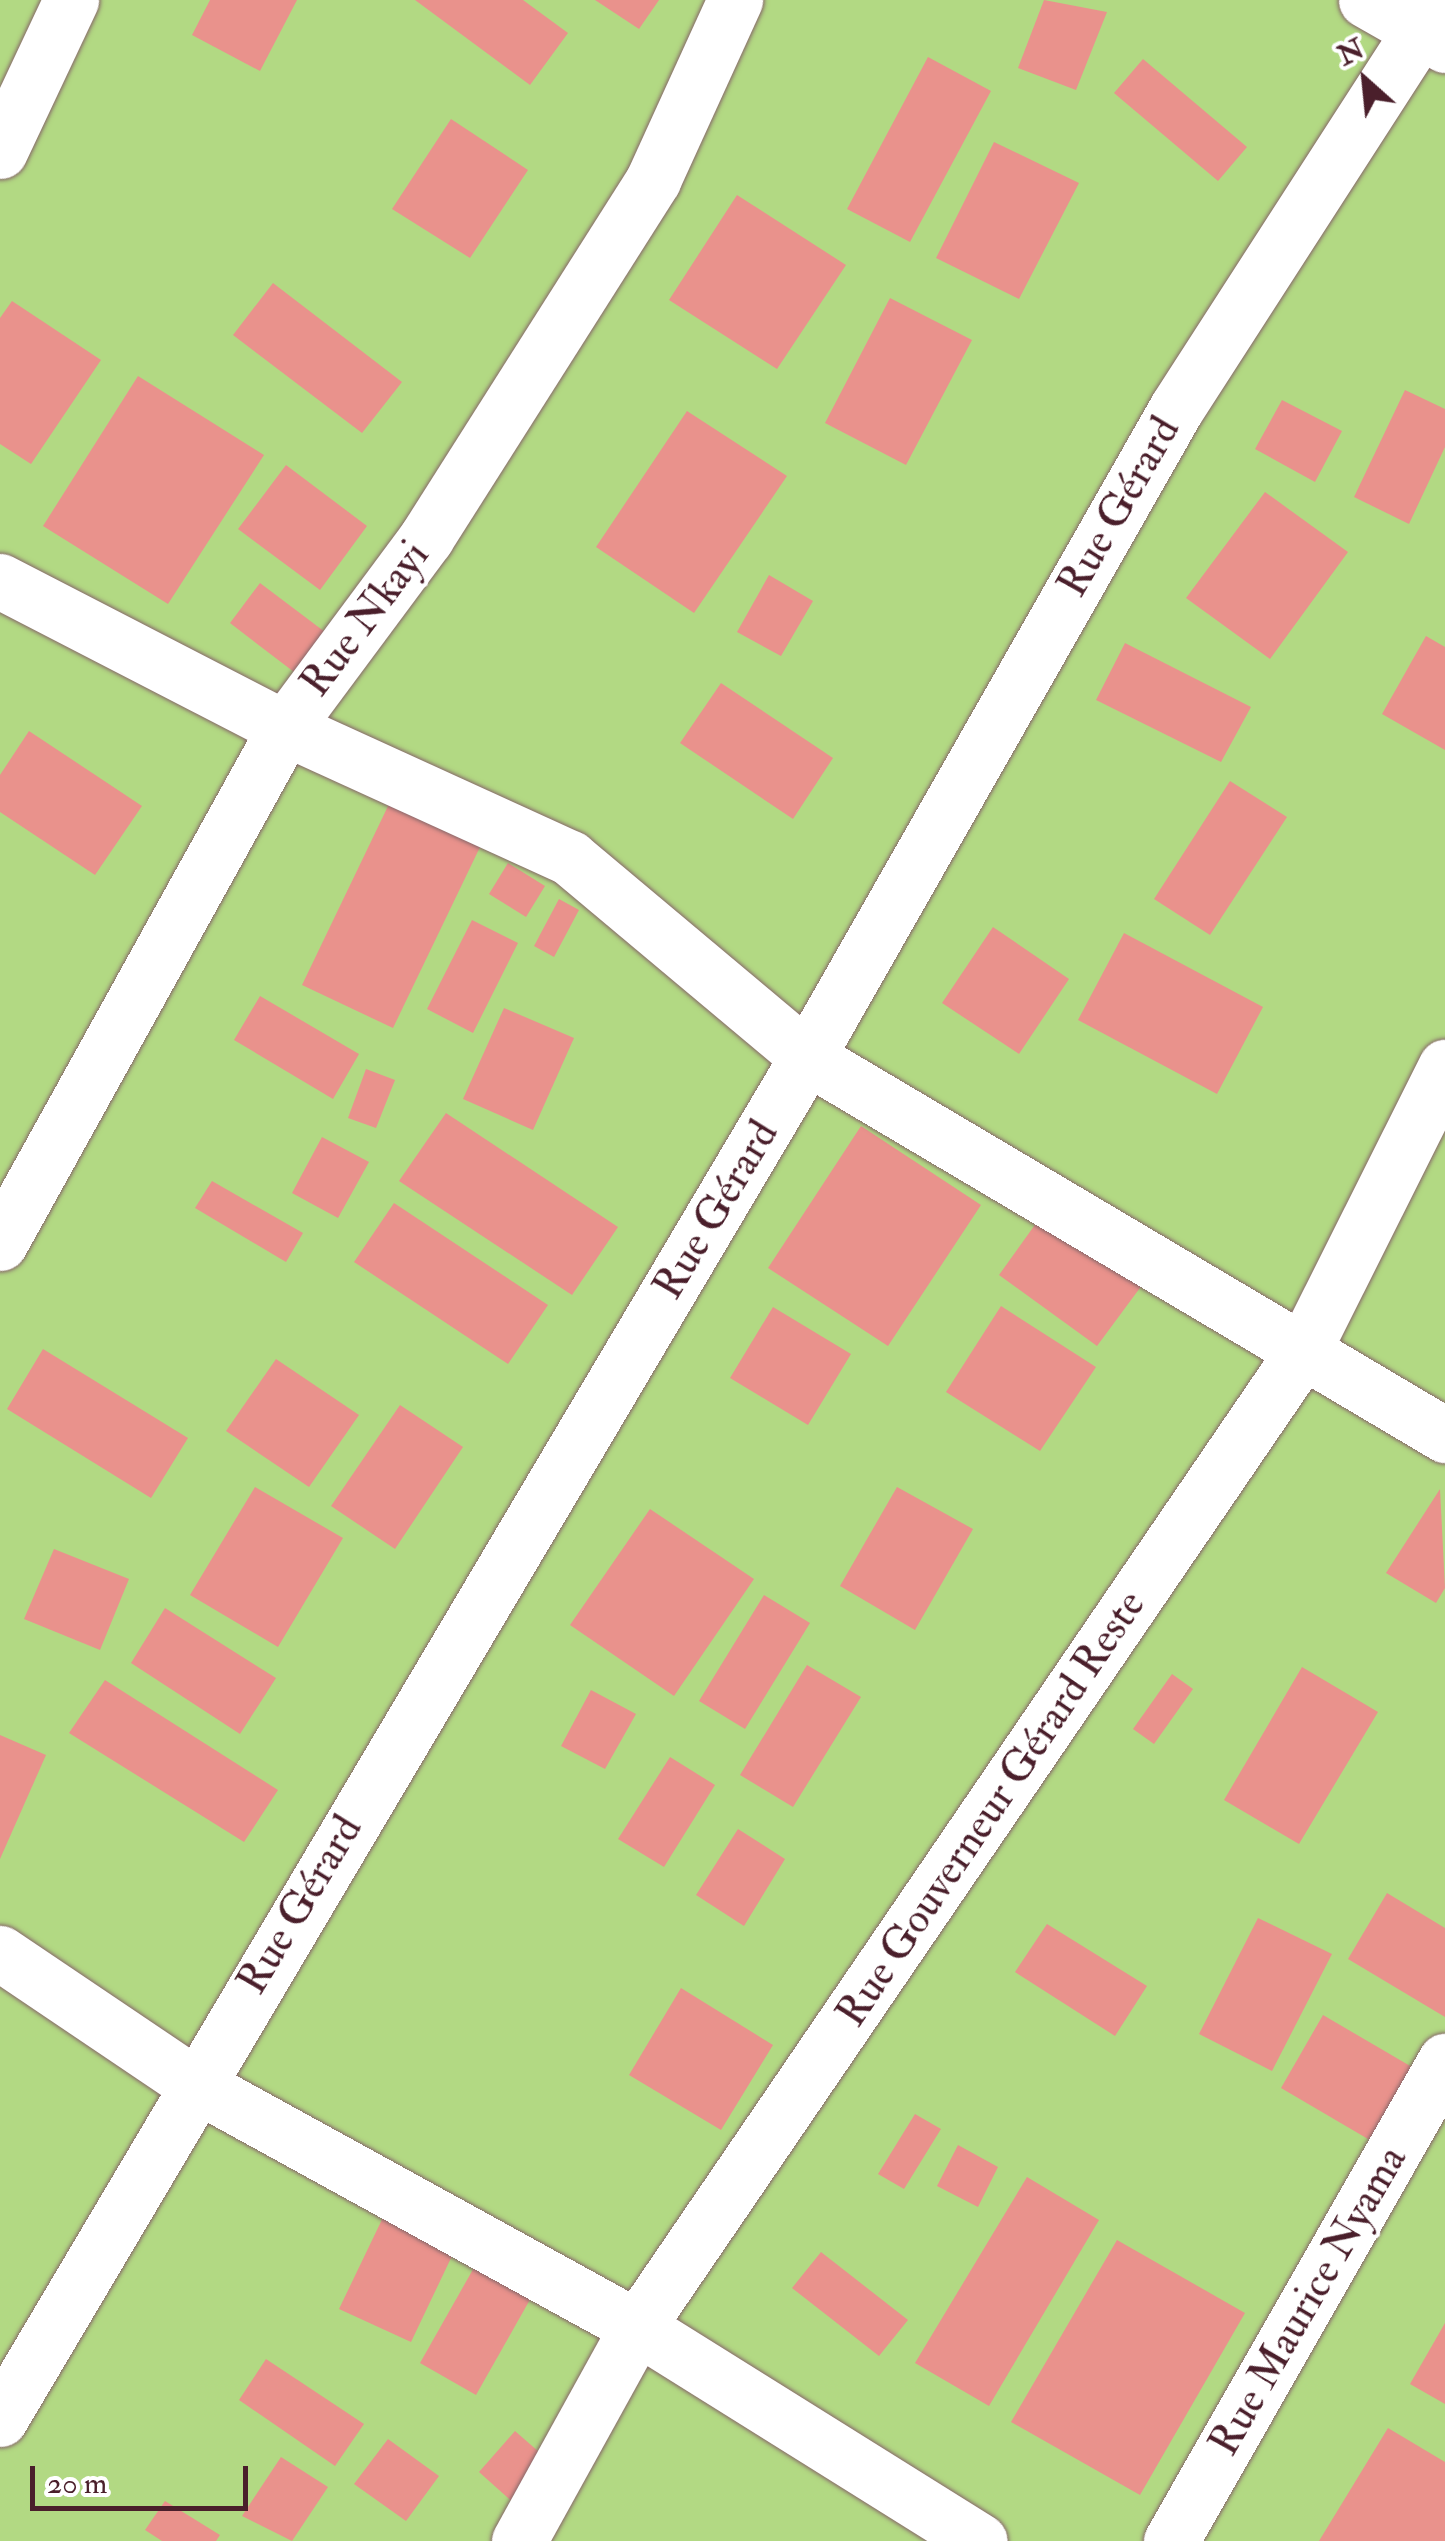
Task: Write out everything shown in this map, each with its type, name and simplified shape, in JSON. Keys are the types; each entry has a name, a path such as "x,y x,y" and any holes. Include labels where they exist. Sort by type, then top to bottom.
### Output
{"street":[{"path":"0,151 71,0"},
{"name":"Rue Nkayi","path":"0,1243 285,728 426,538 652,180 735,0"},
{"path":"1366,0 1431,26"},
{"name":"Rue Gérard","path":"0,2419 193,2083 807,1057 1176,409 1431,26"},
{"path":"0,580 285,728 570,858 807,1057 1445,1435"},
{"name":"Rue Gouverneur Gérard Reste","path":"519,2541 637,2327 1303,1351 1445,1066"},
{"path":"0,1953 193,2083 637,2327 980,2541"},
{"name":"Rue Maurice Nyama","path":"1171,2541 1445,2061"}],"green space":[{"path":"0,0 1445,0 1445,2541 0,2541"}],"building":[{"path":"210,0 297,0 260,71 192,35"},
{"path":"415,0 523,0 568,33 530,85"},
{"path":"595,0 659,0 639,29"},
{"path":"1044,0 1107,12 1076,90 1018,68"},
{"path":"928,57 991,91 910,242 847,209"},
{"path":"1143,59 1247,147 1218,181 1114,93"},
{"path":"451,119 528,170 470,258 392,209"},
{"path":"994,142 1079,183 1019,299 936,258"},
{"path":"737,195 846,265 777,369 669,300"},
{"path":"273,283 402,382 362,433 233,335"},
{"path":"890,298 972,340 906,465 825,423"},
{"path":"12,301 101,360 31,464 0,444 0,318"},
{"path":"138,376 264,455 168,604 43,526"},
{"path":"1405,390 1445,409 1445,447 1409,524 1354,497"},
{"path":"1282,400 1342,431 1315,482 1255,449"},
{"path":"687,411 787,476 694,613 596,547"},
{"path":"286,465 367,526 320,590 238,529"},
{"path":"1265,492 1348,552 1270,659 1186,598"},
{"path":"769,575 813,601 781,656 737,632"},
{"path":"260,583 325,632 294,672 230,623"},
{"path":"1426,636 1445,647 1445,750 1382,714"},
{"path":"1125,643 1251,707 1221,762 1096,700"},
{"path":"721,683 833,758 793,819 680,743"},
{"path":"29,731 142,806 95,875 0,812 0,775"},
{"path":"1230,781 1287,817 1210,935 1154,899"},
{"path":"390,802 481,845 393,1028 302,985"},
{"path":"508,863 545,886 526,917 489,894"},
{"path":"559,899 579,910 554,957 534,946"},
{"path":"472,920 518,943 473,1033 427,1009"},
{"path":"993,927 1069,979 1019,1054 942,1003"},
{"path":"1124,933 1263,1007 1217,1094 1078,1020"},
{"path":"260,996 359,1054 333,1099 234,1040"},
{"path":"504,1008 574,1038 533,1130 463,1099"},
{"path":"366,1069 395,1080 376,1128 348,1118"},
{"path":"446,1113 618,1227 572,1295 399,1181"},
{"path":"861,1126 981,1205 888,1346 768,1268"},
{"path":"322,1137 369,1162 338,1218 292,1193"},
{"path":"212,1181 303,1233 286,1262 195,1208"},
{"path":"1052,1201 1151,1273 1097,1346 999,1275"},
{"path":"394,1203 548,1305 508,1364 354,1262"},
{"path":"1001,1306 1096,1367 1040,1451 946,1392"},
{"path":"773,1307 851,1354 808,1425 730,1378"},
{"path":"43,1349 188,1438 151,1498 7,1409"},
{"path":"276,1359 359,1415 309,1487 226,1431"},
{"path":"400,1405 463,1447 395,1549 331,1506"},
{"path":"255,1487 343,1538 278,1647 190,1595"},
{"path":"897,1487 973,1529 915,1630 840,1586"},
{"path":"1440,1489 1445,1588 1436,1603 1386,1573"},
{"path":"650,1509 754,1579 674,1696 570,1625"},
{"path":"54,1549 129,1579 100,1650 24,1619"},
{"path":"764,1595 810,1623 745,1729 699,1701"},
{"path":"165,1608 276,1678 240,1734 131,1663"},
{"path":"807,1665 861,1697 793,1807 740,1775"},
{"path":"1302,1667 1378,1712 1299,1844 1224,1800"},
{"path":"1172,1674 1193,1689 1154,1744 1133,1729"},
{"path":"105,1680 278,1790 244,1842 69,1733"},
{"path":"591,1690 636,1714 605,1769 561,1746"},
{"path":"0,1735 46,1755 0,1859"},
{"path":"670,1757 715,1785 664,1867 618,1839"},
{"path":"738,1829 785,1859 744,1926 696,1895"},
{"path":"1387,1893 1445,1928 1445,2017 1348,1959"},
{"path":"1258,1918 1332,1954 1272,2071 1199,2034"},
{"path":"1047,1924 1147,1986 1115,2036 1015,1972"},
{"path":"681,1988 773,2045 721,2130 629,2075"},
{"path":"1323,2015 1441,2084 1397,2156 1281,2088"},
{"path":"915,2114 941,2129 904,2189 878,2174"},
{"path":"958,2145 998,2167 978,2207 937,2186"},
{"path":"1027,2177 1099,2220 989,2406 915,2363"},
{"path":"401,2180 472,2214 411,2342 339,2309"},
{"path":"1117,2240 1245,2313 1140,2495 1011,2422"},
{"path":"821,2252 908,2320 879,2356 792,2288"},
{"path":"480,2257 536,2289 476,2395 420,2363"},
{"path":"1445,2323 1445,2404 1410,2384"},
{"path":"266,2359 364,2424 335,2466 239,2400"},
{"path":"1388,2428 1445,2462 1445,2541 1319,2541"},
{"path":"515,2431 562,2472 525,2513 479,2472"},
{"path":"388,2439 439,2476 406,2521 354,2484"},
{"path":"281,2457 328,2487 292,2541 242,2516"},
{"path":"165,2501 220,2535 216,2541 162,2541 145,2530"}]}
